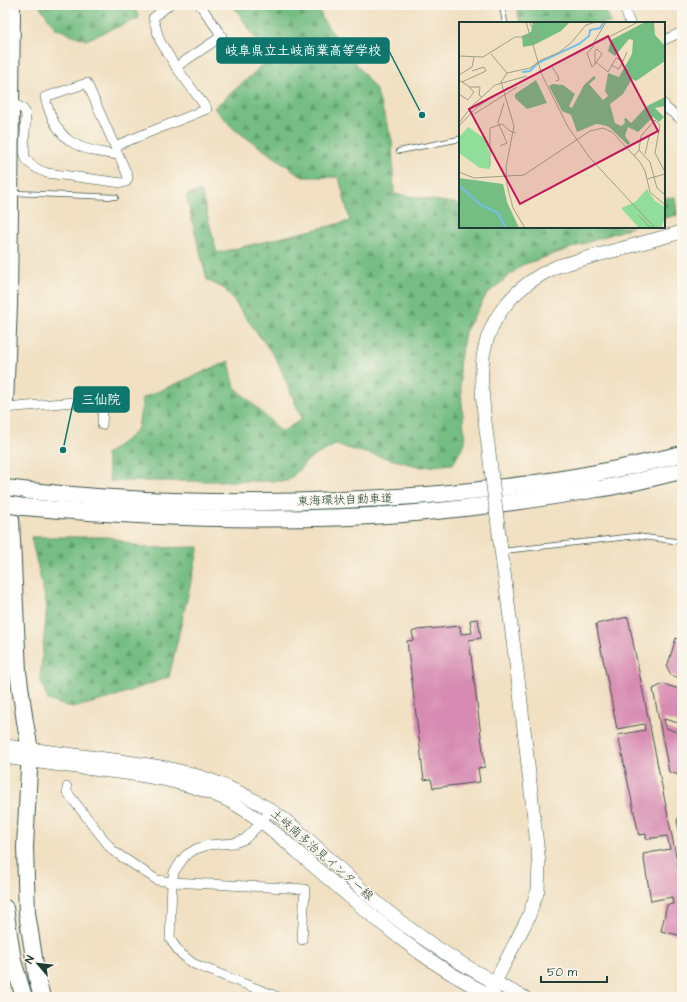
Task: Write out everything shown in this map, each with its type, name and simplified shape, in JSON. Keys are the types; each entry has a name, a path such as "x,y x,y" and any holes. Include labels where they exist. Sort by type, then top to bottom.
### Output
{"highway":[{"path":"5,403 10,193 12,5"},
{"name":"東海環状自動車道","path":"5,488 115,499 197,503 277,503 399,498 449,494 583,476 636,466 682,454"},
{"name":"東海環状自動車道","path":"5,504 24,507 112,514 193,518 274,519 395,514 468,508 536,499 599,489 682,472"},
{"path":"5,493 11,519 18,672 30,755 25,847 27,913 38,983 42,997"},
{"path":"5,908 14,961 24,997"},
{"path":"5,968 14,997"}],"main road":[{"path":"490,996 495,982 528,918 538,890 539,863 520,694 500,547 481,385 484,351 489,334 506,303 529,282 542,273 558,266 682,232"},
{"path":"5,746 30,755"},
{"path":"5,757 30,755"},
{"name":"土岐南多治見インター線","path":"30,755 140,763 186,772 228,787 270,810 294,828 369,896 437,948 524,997"},
{"name":"土岐南多治見インター線","path":"30,755 155,776 205,791 226,800 245,810 262,822 398,937 436,964 490,996"}],"street":[{"path":"11,105 20,107 26,114 25,156 37,169 47,173 122,183 126,182 128,174 117,150 86,83 45,97 50,115 60,134 81,147 99,152 117,150 207,109 176,67 160,41 153,18 169,5"},
{"path":"176,67 222,36 200,5"},
{"path":"624,5 630,22"},
{"path":"665,40 682,32"},
{"path":"665,106 682,120"},
{"path":"5,408 74,402 103,408 102,424"},
{"path":"67,787 67,792 113,851 158,880 305,890 302,940"},
{"path":"270,810 262,822 245,839 234,843 208,845 196,849 186,855 174,872 172,882 170,939 180,953 194,964 278,997"}],"lane":[{"path":"502,5 505,22"},
{"path":"399,151 459,139"},
{"path":"10,193 116,197"},
{"path":"500,547 636,536 682,542"}],"green space":[{"path":"39,5 133,5 139,18 86,40 55,28"},
{"path":"233,5 319,5 322,19 376,90 392,140 394,194 459,204 459,228 629,228 522,265 487,294 465,332 459,365 465,443 453,464 422,467 335,445 309,459 288,481 110,481 106,454 130,437 138,428 143,398 229,361 235,387 282,432 302,419 277,360 225,289 207,280 186,196 201,191 217,253 350,221 339,177 303,177 234,129 214,108 253,74 268,57"},
{"path":"517,5 603,5 611,22 520,22"},
{"path":"675,197 677,215 665,218 665,198"},
{"path":"31,537 109,537 143,548 199,547 169,677 107,699 72,708 48,700 40,678 47,606"}],"building":[{"path":"628,617 682,886 682,936 661,931 667,905 673,904 672,897 651,901 643,854 670,849 667,836 646,839 646,834 639,835 618,735 645,730 644,724 617,729 596,624"},
{"path":"478,619 481,638 469,640 485,767 478,768 480,782 433,788 431,779 424,780 407,641 414,640 412,632 417,630 460,626 461,634 472,633 470,620"},
{"path":"676,638 682,640 682,679 671,675 667,667"},
{"path":"663,684 682,690 682,724 664,719 666,728 682,734 682,776 669,772 653,689"},
{"path":"682,812 682,842 681,842 677,820"}],"place":[{"name":"岐阜県立土岐商業高等学校","path":"422,115"},
{"name":"三仙院","path":"63,450"}]}
